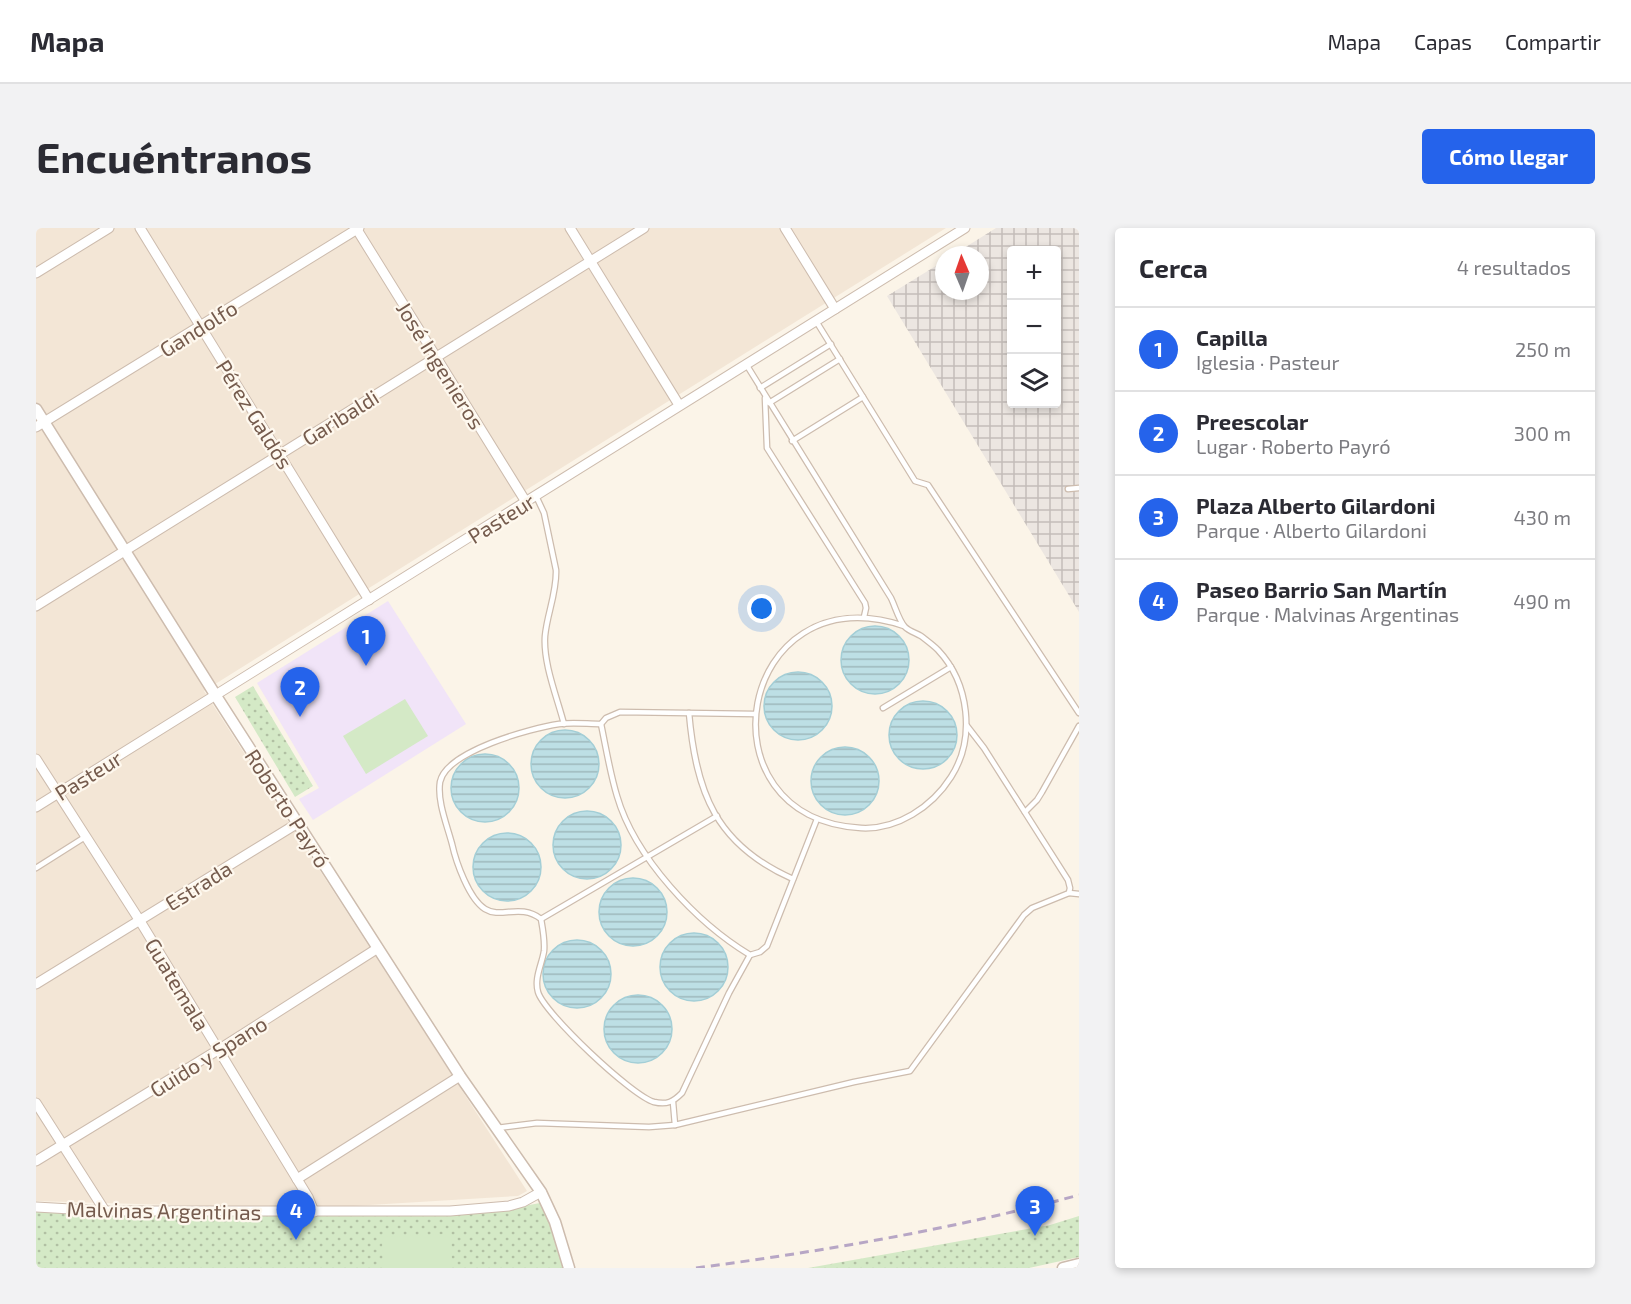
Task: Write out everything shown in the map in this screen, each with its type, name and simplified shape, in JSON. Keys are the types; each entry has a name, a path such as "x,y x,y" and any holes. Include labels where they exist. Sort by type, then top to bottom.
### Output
{"street":[{"path":"36,273 109,228"},
{"name":"Pérez Galdós","path":"140,228 369,600"},
{"name":"Gandolfo","path":"40,425 357,228"},
{"name":"José Ingenieros","path":"357,228 526,502"},
{"path":"570,228 679,405"},
{"name":"Garibaldi","path":"36,606 644,228"},
{"path":"785,228 835,309"},
{"name":"Pasteur","path":"36,807 965,228"},
{"name":"Roberto Payró","path":"36,409 40,425 124,550 460,1076 544,1197 555,1222 569,1268"},
{"name":"Guatemala","path":"36,759 140,921 309,1197 314,1212"},
{"name":"Estrada","path":"36,984 298,823"},
{"name":"Guido y Spano","path":"36,1161 218,1050 378,948"},
{"path":"297,1179 460,1076"},
{"path":"36,1103 105,1211"},
{"name":"Malvinas Argentinas","path":"36,1207 105,1211 450,1211 509,1206 544,1197"},
{"path":"1064,1268 1079,1264"}],"lane":[{"path":"816,321 915,481 928,485 1079,713"},
{"path":"760,388 831,344"},
{"path":"769,403 840,359"},
{"path":"746,364 891,598 904,626"},
{"path":"765,395 767,448 865,603 864,617"},
{"path":"792,441 863,397"},
{"path":"1068,489 1079,488"},
{"path":"536,496 544,513 556,570 547,620 546,652 564,724"},
{"path":"864,617 904,626 922,636 938,650 951,667 960,685 965,705 966,726 963,752 952,775 937,796 917,812 893,823 868,828 842,827 817,819 794,806 776,787 763,765 756,740 754,714 759,692 768,670 781,652 798,637 819,626 841,619 864,617"},
{"path":"883,708 951,667"},
{"path":"601,724 606,718 620,712 754,714"},
{"path":"689,713 693,757 701,783 717,816 733,840 746,853 773,870 793,879"},
{"path":"601,724 564,724 500,740 471,751 454,761 444,771 440,782 442,804 455,859 474,899 485,910 500,912 519,910 533,913 541,919 544,951 537,979 542,1001 575,1037 630,1088 652,1102 665,1104 673,1102 682,1093 729,993 750,956 767,946 817,819"},
{"path":"601,724 617,797 626,819 647,856 689,909 750,956"},
{"path":"966,726 984,748 1068,880 1069,893"},
{"path":"1025,812 1037,800 1079,726"},
{"path":"541,919 717,816"},
{"path":"36,868 85,837"},
{"path":"495,1128 537,1123 649,1127 675,1125 854,1082 910,1071 1024,915 1032,909 1069,893 1079,894"},
{"path":"673,1102 675,1125"}],"shaded area":[{"path":"36,228 946,228 204,691 527,1191 518,1196 303,1209 36,1201"},
{"path":"996,228 1079,228 1079,612 887,296 935,267 935,300 989,300 989,246 967,246"},
{"path":"388,601 466,724 313,820 299,799 319,788 257,683"}],"green space":[{"path":"253,686 313,786 295,797 235,697"},
{"path":"405,699 428,736 366,774 343,736"},
{"path":"540,1203 547,1209 563,1268 36,1268 36,1210 508,1209"},
{"path":"1079,1216 1079,1257 1029,1268 808,1268 1050,1225"},
{"path":"451,1234 452,1268 383,1268 382,1237"}],"water":[{"path":"875,626 888,629 899,636 906,647 909,660 906,673 899,684 888,691 875,694 862,691 851,684 844,673 841,660 844,647 851,636 862,629"},
{"path":"798,672 811,675 822,682 829,693 832,706 829,719 822,730 811,737 798,740 785,737 774,730 767,719 764,706 767,693 774,682 785,675"},
{"path":"923,701 936,704 947,711 954,722 957,735 954,748 947,759 936,766 923,769 910,766 899,759 892,748 889,735 892,722 899,711 910,704"},
{"path":"565,730 578,733 589,740 596,751 599,764 596,777 589,788 578,795 565,798 552,795 541,788 534,777 531,764 534,751 541,740 552,733"},
{"path":"845,747 858,750 869,757 876,768 879,781 876,794 869,805 858,812 845,815 832,812 821,805 814,794 811,781 814,768 821,757 832,750"},
{"path":"485,754 498,757 509,764 516,775 519,788 516,801 509,812 498,819 485,822 472,819 461,812 454,801 451,788 454,775 461,764 472,757"},
{"path":"587,811 600,814 611,821 618,832 621,845 618,858 611,869 600,876 587,879 574,876 563,869 556,858 553,845 556,832 563,821 574,814"},
{"path":"507,833 520,836 531,843 538,854 541,867 538,880 531,891 520,898 507,901 494,898 483,891 476,880 473,867 476,854 483,843 494,836"},
{"path":"633,878 646,881 657,888 664,899 667,912 664,925 657,936 646,943 633,946 620,943 609,936 602,925 599,912 602,899 609,888 620,881"},
{"path":"694,933 707,936 718,943 725,954 728,967 725,980 718,991 707,998 694,1001 681,998 670,991 663,980 660,967 663,954 670,943 681,936"},
{"path":"577,940 590,943 601,950 608,961 611,974 608,987 601,998 590,1005 577,1008 564,1005 553,998 546,987 543,974 546,961 553,950 564,943"},
{"path":"638,995 651,998 662,1005 669,1016 672,1029 669,1042 662,1053 651,1060 638,1063 625,1060 614,1053 607,1042 604,1029 607,1016 614,1005 625,998"}],"railway":[{"path":"696,1268 937,1229 1079,1195"}],"place":[{"name":"Capilla","path":"366,666"},
{"name":"Preescolar","path":"300,717"},
{"name":"Plaza Alberto Gilardoni","path":"1035,1236"},
{"name":"Paseo Barrio San Martín","path":"296,1240"}]}
